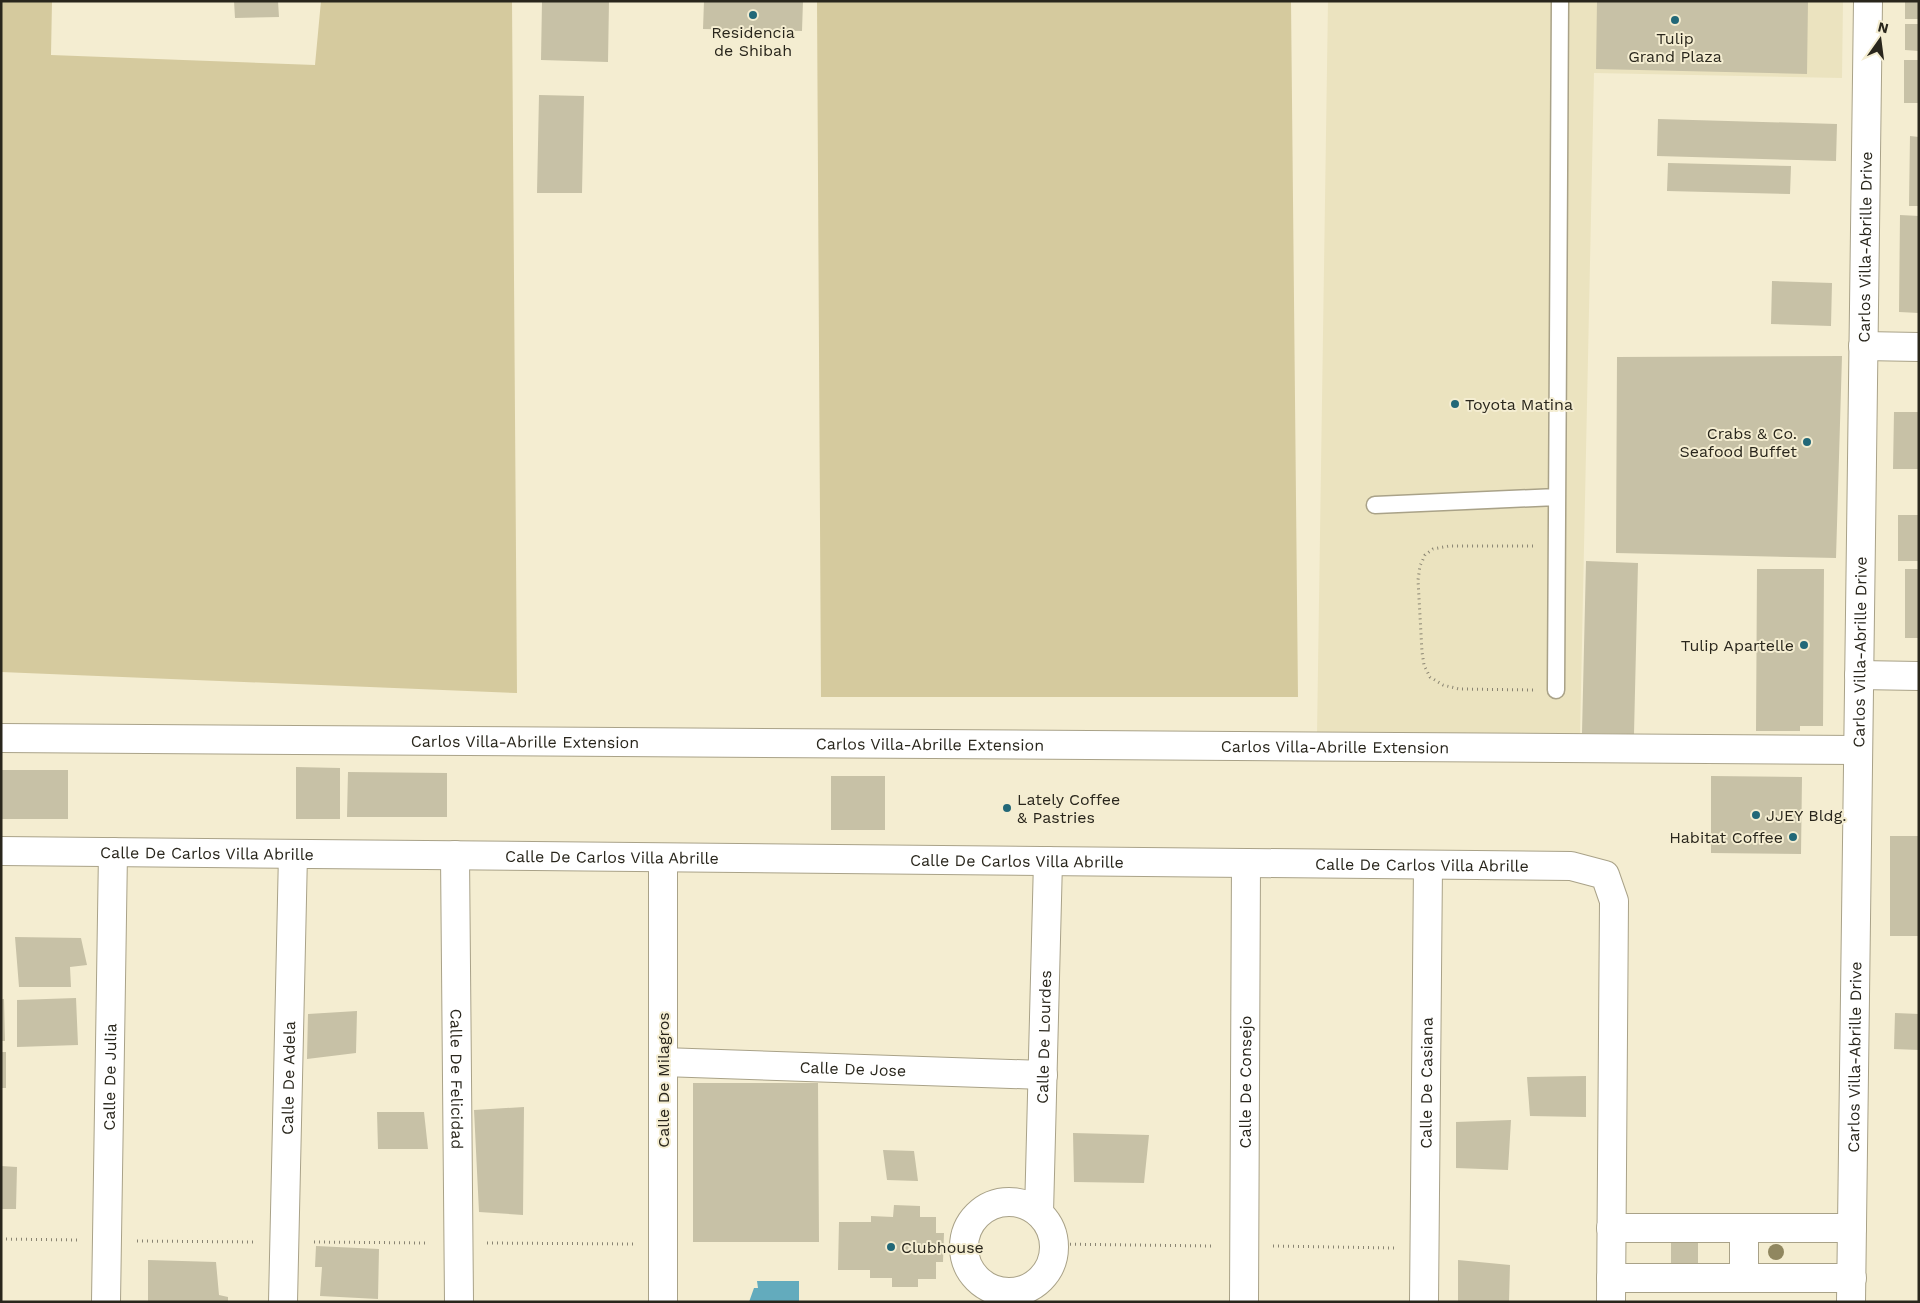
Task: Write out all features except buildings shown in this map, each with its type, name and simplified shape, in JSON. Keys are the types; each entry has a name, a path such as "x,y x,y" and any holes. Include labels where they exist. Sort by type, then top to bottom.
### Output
{"street":[{"name":"Carlos Villa-Abrille Drive","path":"1851,1290 1868,1"},
{"path":"1863,346 1919,347"},
{"path":"1859,675 1919,676"},
{"name":"Carlos Villa-Abrille Extension","path":"1,738 1858,750"},
{"name":"Calle De Carlos Villa Abrille","path":"1,851 1571,866 1605,875 1614,901 1611,1290"},
{"name":"Calle De Julia","path":"106,1302 113,852"},
{"name":"Calle De Adela","path":"283,1302 293,854"},
{"name":"Calle De Felicidad","path":"455,855 459,1302"},
{"name":"Calle De Milagros","path":"663,858 663,1302"},
{"name":"Calle De Lourdes","path":"1039,1213 1048,861"},
{"name":"Calle De Consejo","path":"1244,1302 1246,863"},
{"name":"Calle De Casiana","path":"1424,1302 1428,865"},
{"name":"Calle De Jose","path":"663,1062 1043,1075"},
{"path":"1014,1202 1027,1205 1039,1213 1050,1227 1055,1244 1054,1257 1041,1291 1030,1288 1016,1292 1002,1292 989,1288 978,1280 969,1268 964,1256 964,1241 968,1228 976,1216 986,1208 999,1203 1014,1202"},
{"path":"1612,1228 1852,1228"},
{"path":"1744,1229 1744,1278"},
{"path":"1611,1290 1744,1278 1851,1290"}],"lane":[{"path":"1556,690 1560,1"},
{"path":"1375,505 1557,497"}],"path":[{"path":"1556,690 1459,689 1443,685 1430,676 1424,665 1422,652 1418,580 1424,555 1433,549 1449,546 1557,547"},
{"path":"1,1239 663,1244"}],"shaded area":[{"path":"1,1 52,1 51,55 315,65 321,1 512,1 517,693 1,672"},
{"path":"817,1 1291,1 1298,697 821,697"},
{"name":"Toyota Matina","path":"1328,1 1843,1 1842,78 1594,73 1580,737 1317,735"}],"water":[{"path":"757,1281 799,1281 799,1302 749,1302 754,1288 758,1288"}],"place":[{"name":"Residencia de Shibah","path":"753,15"},
{"name":"Tulip Grand Plaza","path":"1675,20"},
{"name":"Toyota Matina","path":"1455,404"},
{"name":"Crabs & Co. Seafood Buffet","path":"1807,442"},
{"name":"Tulip Apartelle","path":"1804,645"},
{"name":"Lately Coffee & Pastries","path":"1007,808"},
{"name":"JJEY Bldg.","path":"1756,815"},
{"name":"Habitat Coffee","path":"1793,837"},
{"name":"Clubhouse","path":"891,1247"}]}
